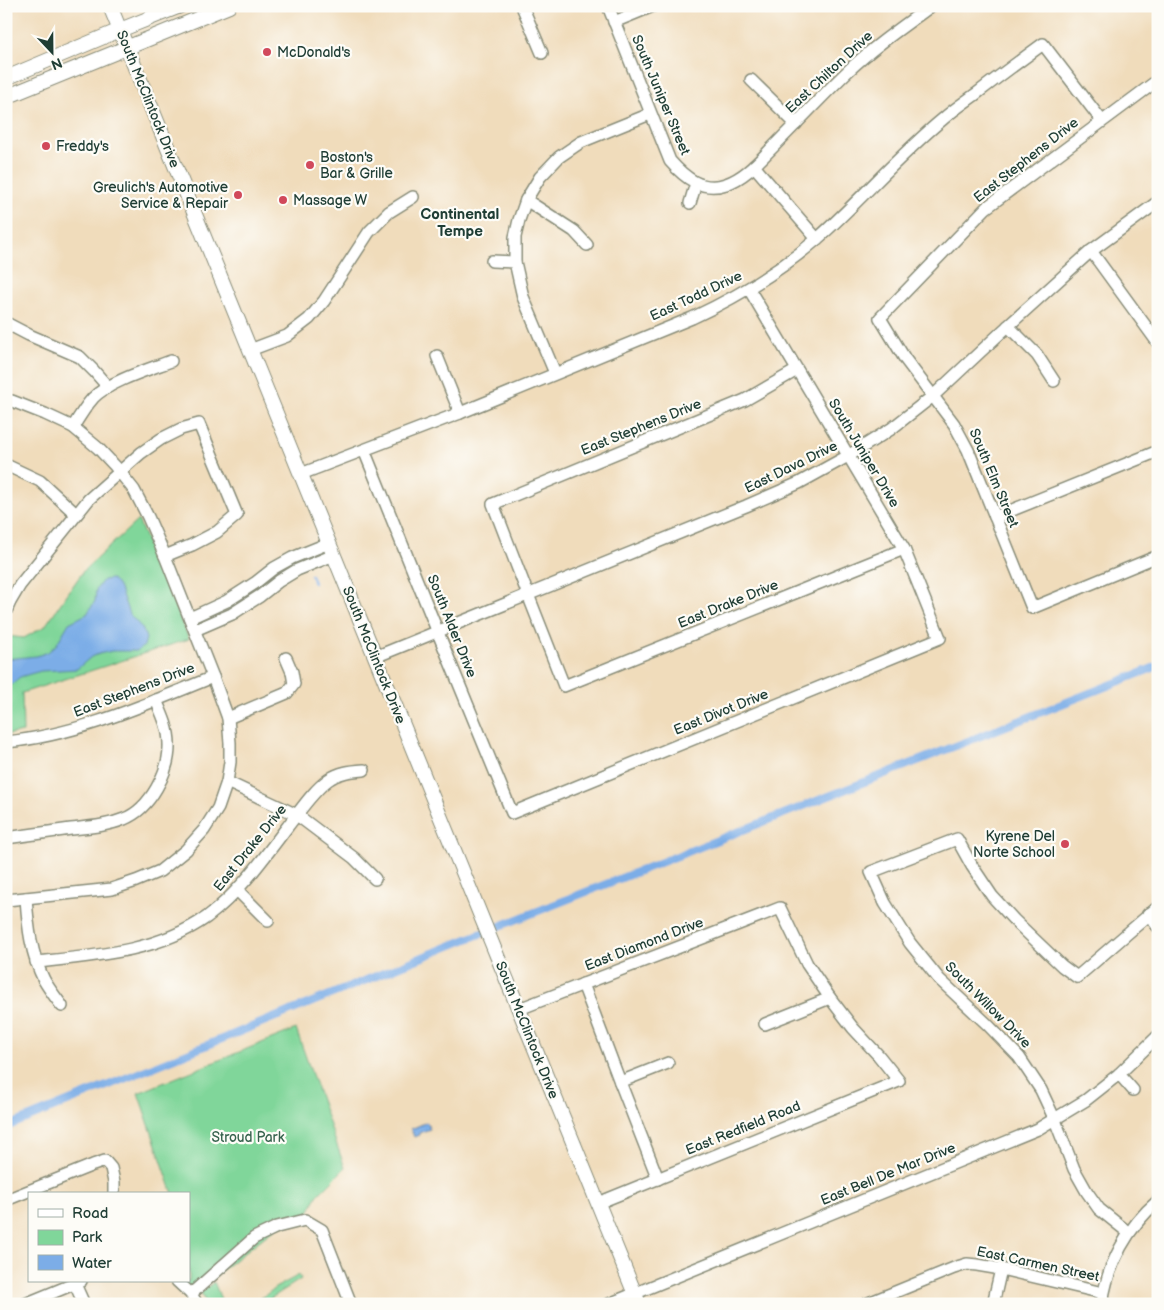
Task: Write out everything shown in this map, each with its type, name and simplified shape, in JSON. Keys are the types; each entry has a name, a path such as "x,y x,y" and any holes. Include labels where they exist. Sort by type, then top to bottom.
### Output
{"main road":[{"name":"South McClintock Drive","path":"110,6 637,1299"},
{"path":"6,78 180,6"},
{"path":"6,97 229,6"}],"street":[{"path":"522,6 542,53"},
{"name":"South Juniper Street","path":"608,6 670,161 682,174 696,183"},
{"path":"614,22 653,6"},
{"name":"East Chilton Drive","path":"754,166 848,71 882,42 931,6"},
{"name":"East Todd Drive","path":"301,474 460,413 692,318 723,304 749,289 817,239 944,118 1043,44 1102,121"},
{"path":"751,80 796,124"},
{"name":"East Stephens Drive","path":"880,318 986,208 1158,80"},
{"path":"555,373 523,297 515,262 515,238 526,200 540,177 559,157 581,142 650,114"},
{"path":"690,203 696,183 711,186 725,184 740,177 754,166 817,239"},
{"path":"250,350 287,336 309,319 324,301 369,232 389,212 413,197"},
{"path":"526,200 574,230 587,245"},
{"name":"East Dava Drive","path":"375,657 746,506 799,483 848,456 891,429 933,396 1091,251 1158,202"},
{"path":"1091,251 1158,344"},
{"path":"492,261 515,262"},
{"name":"South Juniper Drive","path":"749,289 904,549 940,638"},
{"name":"South Elm Street","path":"880,318 905,359 954,424 968,450 1032,608 1158,556"},
{"path":"6,323 80,357 108,388"},
{"path":"1008,326 1037,355 1054,381"},
{"path":"437,356 460,413"},
{"path":"73,427 94,397 108,388 171,361"},
{"name":"East Stephens Drive","path":"528,594 493,504 745,400 797,370"},
{"path":"6,400 45,414 73,427 98,448 134,490 165,556 213,676 228,718 230,752 227,782 218,808 204,830 186,850 160,871 112,888 6,900"},
{"path":"6,611 20,585 89,499 141,453 161,439 181,429 199,424 237,515 216,532 192,545 165,556"},
{"name":"South Alder Drive","path":"364,450 512,813"},
{"path":"995,517 1158,450"},
{"path":"6,464 40,481 76,514"},
{"path":"190,618 227,602 274,568 292,558 331,549"},
{"path":"195,630 232,614 260,596 279,580 331,549"},
{"name":"East Drake Drive","path":"528,594 564,686 904,549"},
{"name":"East Divot Drive","path":"512,813 940,638"},
{"path":"228,718 288,693 294,684 292,672 286,658"},
{"name":"East Stephens Drive","path":"6,742 26,740 108,719 213,676"},
{"path":"6,838 104,825 126,818 144,805 157,788 166,766 169,744 166,722 156,700"},
{"name":"East Drake Drive","path":"36,962 138,948 183,932 206,918 237,890 313,795 329,780 346,771 364,770"},
{"path":"227,782 297,815 354,858 375,879"},
{"name":"South Willow Drive","path":"1129,1233 1099,1209 1087,1192 1074,1169 1041,1090 1019,1057 939,979 910,943 885,903 871,872 957,839 992,896 1062,966 1077,977 1153,910"},
{"path":"237,890 268,921"},
{"path":"26,898 28,927 36,962 45,982 62,1006"},
{"name":"East Diamond Drive","path":"519,1010 780,908 807,964 830,998"},
{"path":"1153,910 1158,927"},
{"path":"583,984 658,1179"},
{"path":"765,1024 830,998"},
{"name":"East Redfield Road","path":"598,1204 899,1081 830,998"},
{"name":"East Bell De Mar Drive","path":"608,1304 637,1299 1038,1129 1086,1100 1119,1074 1158,1036"},
{"path":"620,1082 668,1063"},
{"path":"1119,1074 1133,1090"},
{"path":"6,1200 105,1161 111,1168 114,1192"},
{"name":"East Carmen Street","path":"866,1304 967,1264 1001,1269 1102,1299 1117,1253 1129,1233 1158,1201"},
{"path":"178,1282 194,1299 254,1238 277,1227 304,1220 322,1230 352,1304"},
{"path":"993,1304 1001,1269"},
{"path":"25,1304 78,1282 84,1304"}],"green space":[{"path":"138,520 189,639 22,693 23,732 6,735 6,636 24,638 45,626 84,570"},
{"name":"Stroud Park","path":"296,1029 345,1168 317,1196 305,1220 277,1227 191,1294 178,1282 190,1282 190,1192 172,1192 138,1093"},
{"path":"299,1275 301,1279 262,1304 249,1304 263,1297"},
{"path":"214,1282 223,1304 206,1304 201,1292"}],"water":[{"path":"112,579 120,589 129,614 142,628 146,638 144,646 137,651 112,651 99,654 91,657 77,669 41,671 20,677 6,689 6,659 37,656 48,652 56,645 69,623 87,614 95,601 96,590 103,580"},
{"path":"427,1122 430,1129 414,1137 411,1129"}],"waterway":[{"path":"311,575 314,583"},
{"path":"6,1127 462,941 1158,666"}],"place":[{"name":"McDonald's","path":"267,52"},
{"name":"Freddy's","path":"46,146"},
{"name":"Boston's Bar & Grille","path":"310,165"},
{"name":"Greulich's Automotive Service & Repair","path":"238,195"},
{"name":"Massage W","path":"283,200"},
{"name":"Kyrene Del Norte School","path":"1065,844"}],"district":[{"name":"Continental Tempe","path":"460,222"}]}
